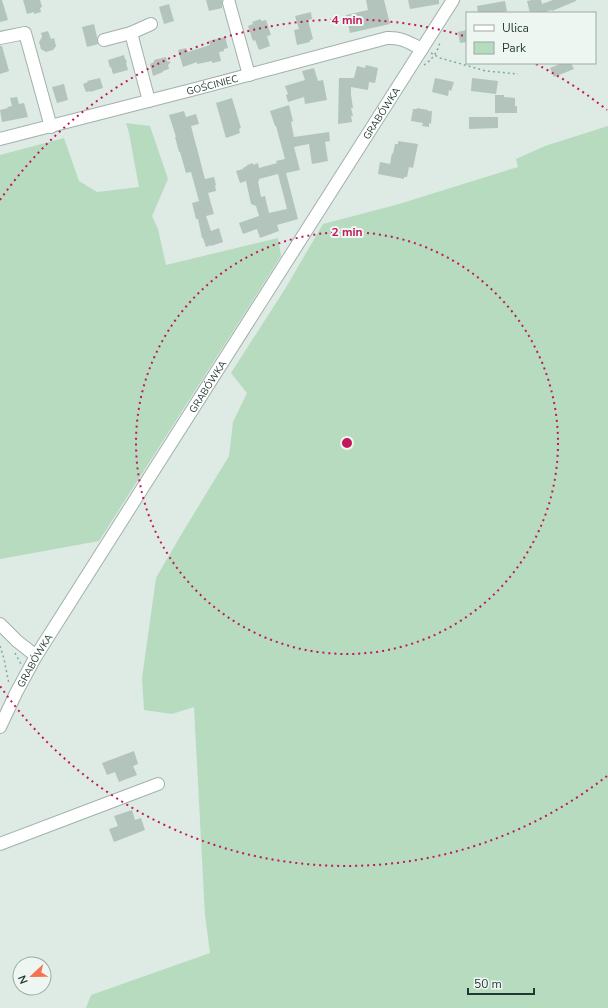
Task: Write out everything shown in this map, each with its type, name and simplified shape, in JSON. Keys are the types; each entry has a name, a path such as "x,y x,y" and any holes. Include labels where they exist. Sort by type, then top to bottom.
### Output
{"street":[{"name":"GRABÓWKA","path":"0,727 36,656 453,0"},
{"path":"230,3 249,75"},
{"path":"104,40 131,33 151,24"},
{"path":"0,38 25,33 51,127"},
{"path":"131,33 149,101"},
{"name":"GOŚCINIEC","path":"0,140 387,38 402,39 422,49"},
{"path":"0,624 36,656"},
{"path":"0,844 158,784"}],"path":[{"path":"422,49 440,58 486,71 518,74"},
{"path":"0,646 9,685"}],"green space":[{"path":"126,123 150,126 168,179 152,216 158,229 166,265 278,238 281,256 99,541 0,559 0,155 64,138 79,181 97,192 139,187"},
{"path":"608,126 608,1008 86,1008 91,995 210,953 205,915 194,707 172,714 144,710 142,678 156,578 229,456 233,422 247,393 231,373 285,289 323,224 399,204 518,167 516,159 545,146"}],"building":[{"path":"0,0 2,0 8,20 0,22"},
{"path":"23,0 40,0 42,7 40,8 41,12 27,14"},
{"path":"206,0 222,0 222,8 209,11"},
{"path":"366,0 384,0 390,24 350,33 346,15 368,10"},
{"path":"408,0 439,0 439,4 410,9"},
{"path":"541,0 542,4 553,0 576,0 552,11 546,12 530,12 527,1"},
{"path":"505,1 507,11 478,12 477,6"},
{"path":"169,4 174,21 164,24 159,7"},
{"path":"311,12 312,19 308,20 313,39 310,40 310,42 297,45 294,30 299,29 295,16"},
{"path":"261,19 261,21 266,20 271,35 267,36 270,46 259,50 255,40 253,41 248,26 253,24 252,22"},
{"path":"94,24 98,44 87,47 82,27"},
{"path":"466,30 466,42 460,43 458,32"},
{"path":"48,31 51,39 54,38 56,46 53,50 46,52 41,49 39,42 42,37 41,33"},
{"path":"225,37 228,48 219,52 221,61 197,64 197,62 183,67 178,50 186,48 188,52 210,45 209,41"},
{"path":"0,46 2,46 9,71 0,74"},
{"path":"124,55 127,61 126,63 128,70 113,74 108,60"},
{"path":"166,57 167,61 171,62 168,65 169,69 153,76 150,64 154,62 154,60"},
{"path":"560,64 572,64 574,69 554,77 550,68"},
{"path":"366,65 378,68 375,83 369,82 368,90 351,87 353,108 351,108 353,116 351,116 352,122 338,124 339,78 354,78 357,66 365,68"},
{"path":"314,68 318,81 323,80 327,100 305,104 304,97 288,102 286,95 288,94 285,86 305,80 302,71"},
{"path":"100,78 103,88 86,92 83,84 88,82 87,81"},
{"path":"435,78 454,82 451,91 449,90 448,96 432,92"},
{"path":"472,78 498,81 496,94 471,91"},
{"path":"64,84 68,100 57,103 52,87"},
{"path":"495,95 504,95 504,97 515,98 517,113 495,113"},
{"path":"17,97 19,104 24,103 28,117 2,122 0,110 12,106 10,98"},
{"path":"232,98 241,128 239,129 240,133 226,138 216,103"},
{"path":"289,105 293,121 291,122 294,137 329,132 330,141 325,142 328,161 312,164 309,144 294,147 300,170 286,173 298,219 277,225 279,231 260,238 257,229 243,234 239,223 259,216 256,206 251,204 246,181 240,183 236,171 253,163 253,165 258,163 259,168 285,159 276,126 270,111","holes":["278,174 287,209 269,213 265,196 261,197 258,181 259,179"]},
{"path":"417,108 432,111 431,124 429,123 429,127 422,126 423,123 411,121 413,109"},
{"path":"184,111 186,117 196,114 199,124 191,126 205,179 214,177 216,185 216,191 208,193 214,214 206,216 211,231 219,228 223,242 206,247 192,203 199,201 191,172 186,173 169,115"},
{"path":"469,117 498,117 498,128 469,129"},
{"path":"398,141 418,144 413,168 409,167 407,177 404,177 404,179 378,174 380,162 390,164 395,144 398,144"},
{"path":"134,751 138,764 133,766 137,775 119,782 115,772 107,775 102,763"},
{"path":"132,810 135,820 141,818 145,830 114,842 109,829 118,826 114,816"}]}
